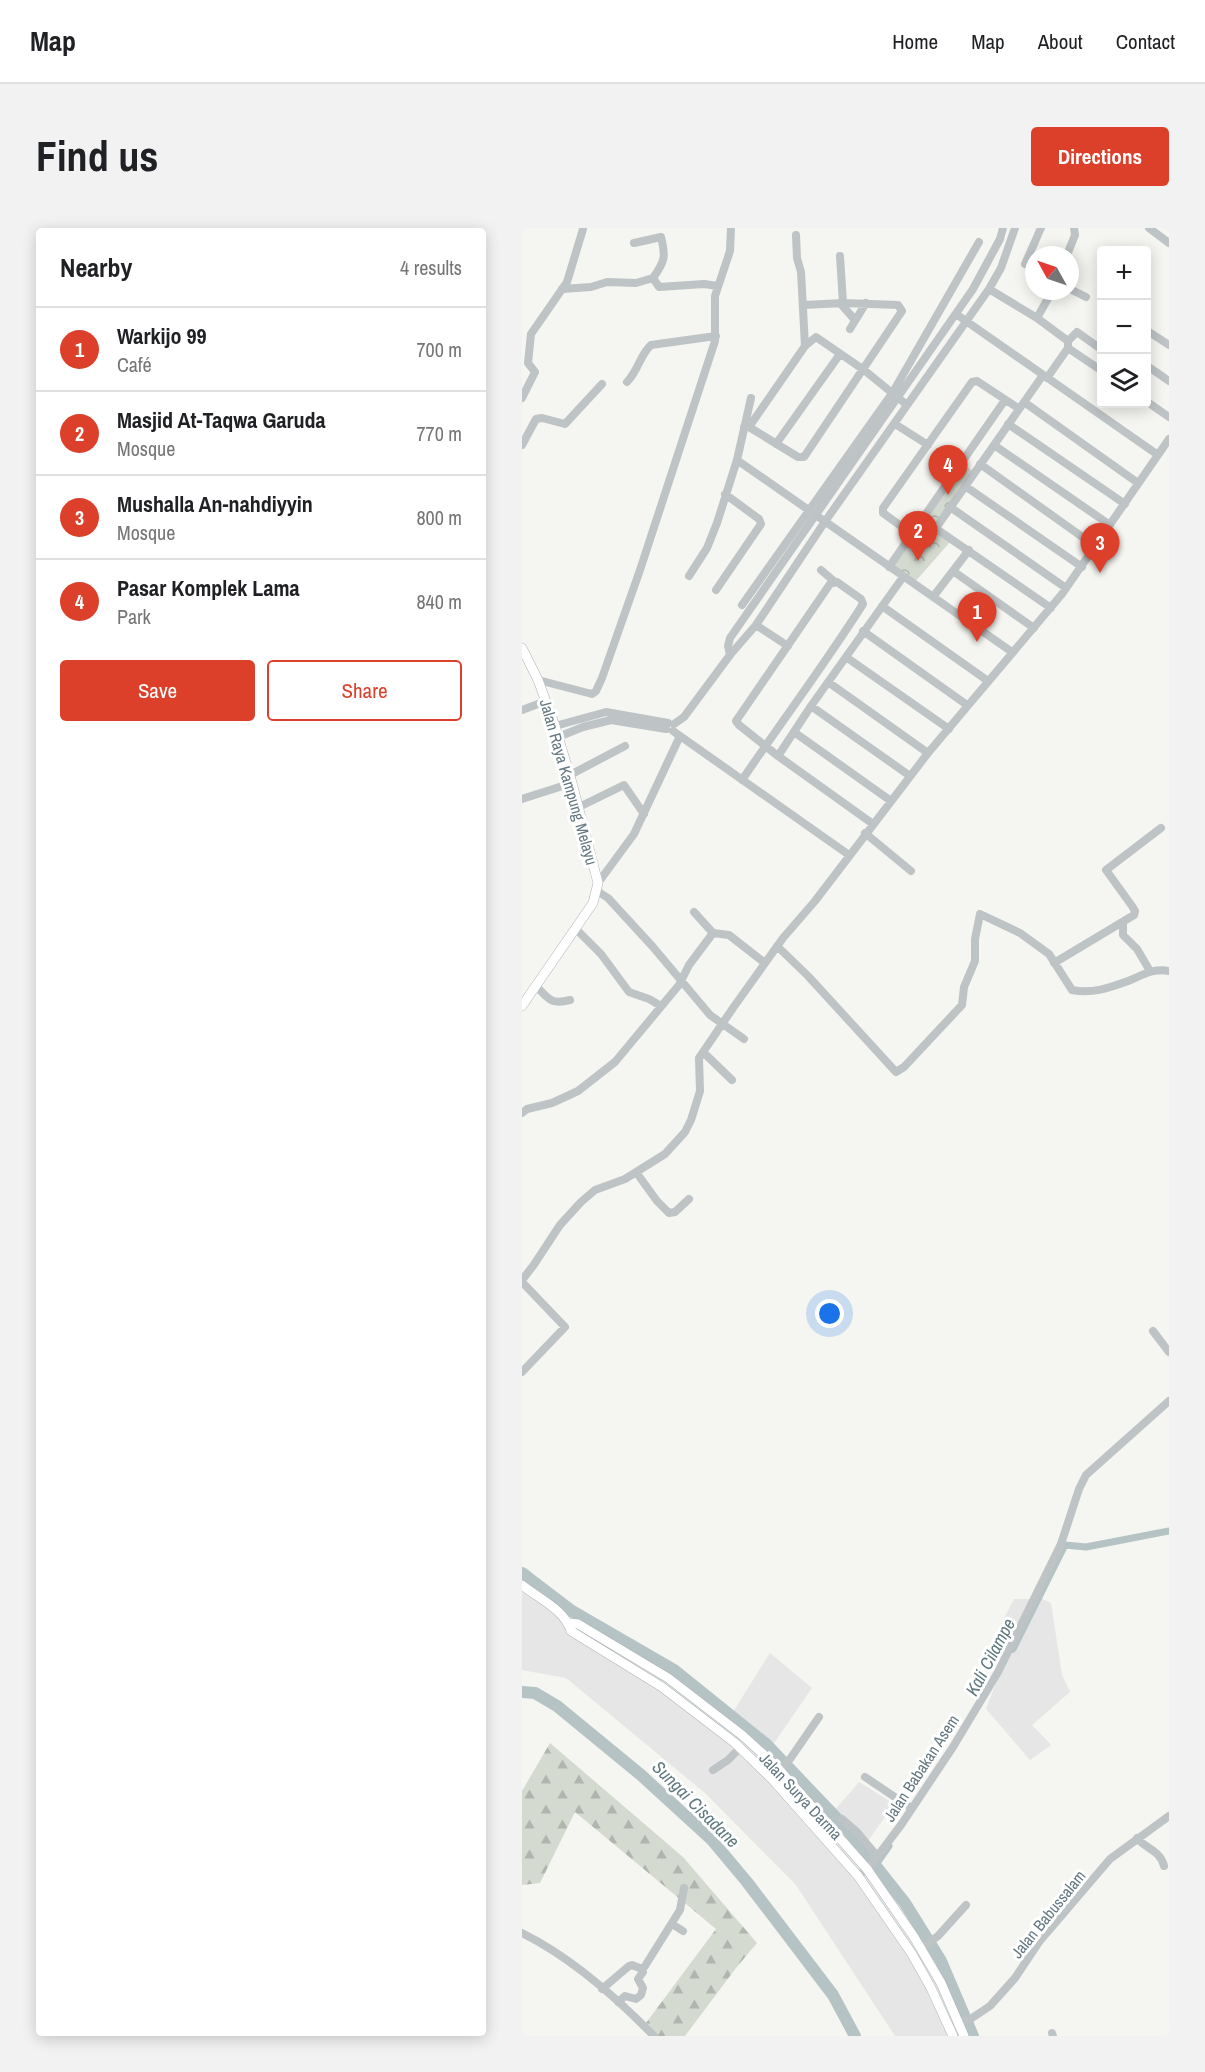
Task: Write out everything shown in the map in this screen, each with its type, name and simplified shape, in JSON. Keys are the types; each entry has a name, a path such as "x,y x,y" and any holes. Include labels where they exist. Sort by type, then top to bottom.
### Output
{"main road":[{"name":"Jalan Raya Kampung Melayu","path":"522,648 538,680 555,726 579,807 598,887"},
{"path":"522,1006 593,903 598,887"},
{"name":"Jalan Surya Darma","path":"522,1585 555,1609 569,1623 571,1631 662,1687 740,1748 772,1779 858,1876 912,1954 932,1988 951,2032"},
{"name":"Jalan Surya Darma","path":"569,1623 578,1624 668,1678 781,1769 843,1828 922,1947 960,2022 964,2036"}],"street":[{"path":"538,680 588,694 596,691 629,602 716,336 715,300 730,251 732,228"},
{"path":"742,605 812,513 973,290 1000,239 1003,228"},
{"path":"744,1039 710,1014 598,887 634,834 644,814 672,729 756,625 824,523 989,289 1000,268 1015,228"},
{"path":"1033,246 1041,228"},
{"path":"1071,246 1075,235 1074,228"},
{"path":"1149,228 1169,243"},
{"path":"522,398 535,374 528,363 531,334 567,282 583,229"},
{"path":"796,235 804,305 805,346"},
{"path":"562,289 591,287 608,282 636,283 653,278 662,264 665,253 661,237 634,243"},
{"path":"896,395 980,242"},
{"path":"840,256 842,303 855,320"},
{"path":"653,278 659,287 704,284 718,286"},
{"path":"989,289 1036,318 1097,368"},
{"path":"1079,294 1086,297"},
{"path":"1036,318 1047,300"},
{"path":"747,427 798,457 804,456 903,312 898,305 842,303 804,305"},
{"path":"850,329 866,303"},
{"path":"956,314 1158,455"},
{"path":"804,325 816,338 864,370 907,405"},
{"path":"936,528 1021,405 1045,377 1077,332 1097,346"},
{"path":"1151,333 1169,345"},
{"path":"627,382 634,375 646,349 651,345 716,336"},
{"path":"747,427 805,346 816,338"},
{"path":"776,444 840,354"},
{"path":"1151,368 1169,381"},
{"path":"912,534 887,517 882,510 974,380 1005,400 1021,405 1138,483"},
{"path":"522,445 536,419 542,418 565,424 602,384"},
{"path":"689,576 711,539 747,427 751,398"},
{"path":"889,567 1005,400"},
{"path":"1151,405 1169,417"},
{"path":"895,424 928,445"},
{"path":"1008,424 1125,504"},
{"path":"522,1372 565,1328 558,1317 522,1281 560,1225 595,1190 613,1185 636,1173 665,1154 685,1132 700,1091 699,1061 765,963 928,753 1051,608 1082,567 1169,439"},
{"path":"993,445 1110,525"},
{"path":"737,460 824,523 1012,652"},
{"path":"980,464 1095,546"},
{"path":"964,486 1082,567"},
{"path":"716,590 761,524 759,519 725,494"},
{"path":"950,507 1066,588"},
{"path":"730,655 728,644 730,638 812,513"},
{"path":"922,519 1051,608"},
{"path":"933,597 969,550"},
{"path":"742,780 864,602 821,570"},
{"path":"953,571 1034,628"},
{"path":"778,756 903,577"},
{"path":"835,582 830,584 736,719 739,725 778,756 873,824"},
{"path":"882,606 988,681"},
{"path":"756,625 788,646"},
{"path":"845,629 861,635 967,705"},
{"path":"846,657 949,729"},
{"path":"828,682 928,753"},
{"path":"522,710 546,701"},
{"path":"811,706 910,776"},
{"path":"555,726 606,712 672,729 849,855"},
{"path":"558,736 611,720 672,729"},
{"path":"794,732 891,801"},
{"path":"522,799 571,779 625,746"},
{"path":"579,807 624,785 644,814"},
{"path":"1054,963 1134,915 1135,911 1106,870 1161,828"},
{"path":"865,833 911,871"},
{"path":"694,912 713,933 729,935 765,963"},
{"path":"777,946 808,976 896,1072 904,1067 962,1005 964,987 975,961 975,939 980,914 1020,933 1049,954 1069,988 1081,992 1104,989 1157,969 1169,971"},
{"path":"1123,922 1123,935 1137,950 1150,971"},
{"path":"576,929 601,954 629,992 661,1006"},
{"path":"524,1108 552,1103 586,1086 615,1062 681,980 689,965 713,933"},
{"path":"536,986 552,1001 570,1000"},
{"path":"704,1052 732,1080"},
{"path":"636,1173 669,1213 675,1212 689,1199"},
{"path":"1153,1331 1169,1352"},
{"name":"Jalan Babakan Asem","path":"858,1876 877,1857 911,1808 998,1672 1061,1544 1079,1489 1086,1475 1169,1401"},
{"path":"781,1769 819,1717"},
{"path":"714,1770 729,1760 740,1748"},
{"path":"865,1777 911,1808"},
{"name":"Jalan Babussalam","path":"951,2032 960,2022 972,2018 999,1998 1040,1942 1110,1859 1169,1816"},
{"path":"843,1828 857,1832 877,1857"},
{"path":"1137,1838 1159,1855 1164,1866"},
{"path":"618,2002 625,1996 636,1999 641,1995 643,1988 638,1979 643,1972 642,1969 680,1910 684,1888"},
{"path":"922,1947 945,1930 966,1905"},
{"path":"672,1924 682,1931"},
{"path":"522,1933 542,1943 602,1989 654,2036"},
{"path":"602,1989 629,1966 642,1969"}],"shaded area":[{"path":"527,1568 553,1594 679,1672 733,1712 770,1653 812,1688 772,1746 834,1811 859,1782 894,1804 865,1845 930,1933 977,2036 895,2036 796,1885 705,1793 566,1678 522,1670 522,1572"},
{"path":"1014,1599 1042,1599 1051,1603 1062,1675 1070,1692 1032,1725 1051,1745 1030,1760 986,1709 1004,1662 987,1651"}],"green space":[{"path":"962,462 973,472 935,527 923,518"},
{"path":"923,521 951,541 914,583 892,567"},
{"path":"550,1743 683,1857 757,1943 685,2036 655,2036 646,2023 716,1929 575,1812 540,1883 522,1885 522,1791"}],"waterway":[{"name":"Kali Cilampe","path":"1013,1649 1065,1545 1086,1547 1169,1531"},
{"path":"522,1573 572,1611 674,1670 766,1744 845,1827 905,1903 941,1961 973,2036"},
{"name":"Sungai Cisadane","path":"522,1692 535,1693 557,1706 641,1775 711,1839 747,1882 833,1995 855,2036"},
{"name":"Kali Cilampe","path":"875,1866 889,1846"}],"place":[{"name":"Pasar Komplek Lama","path":"948,495"},
{"name":"Masjid At-Taqwa Garuda","path":"918,561"},
{"name":"Mushalla An-nahdiyyin","path":"1100,573"},
{"name":"Warkijo 99","path":"977,642"}]}
